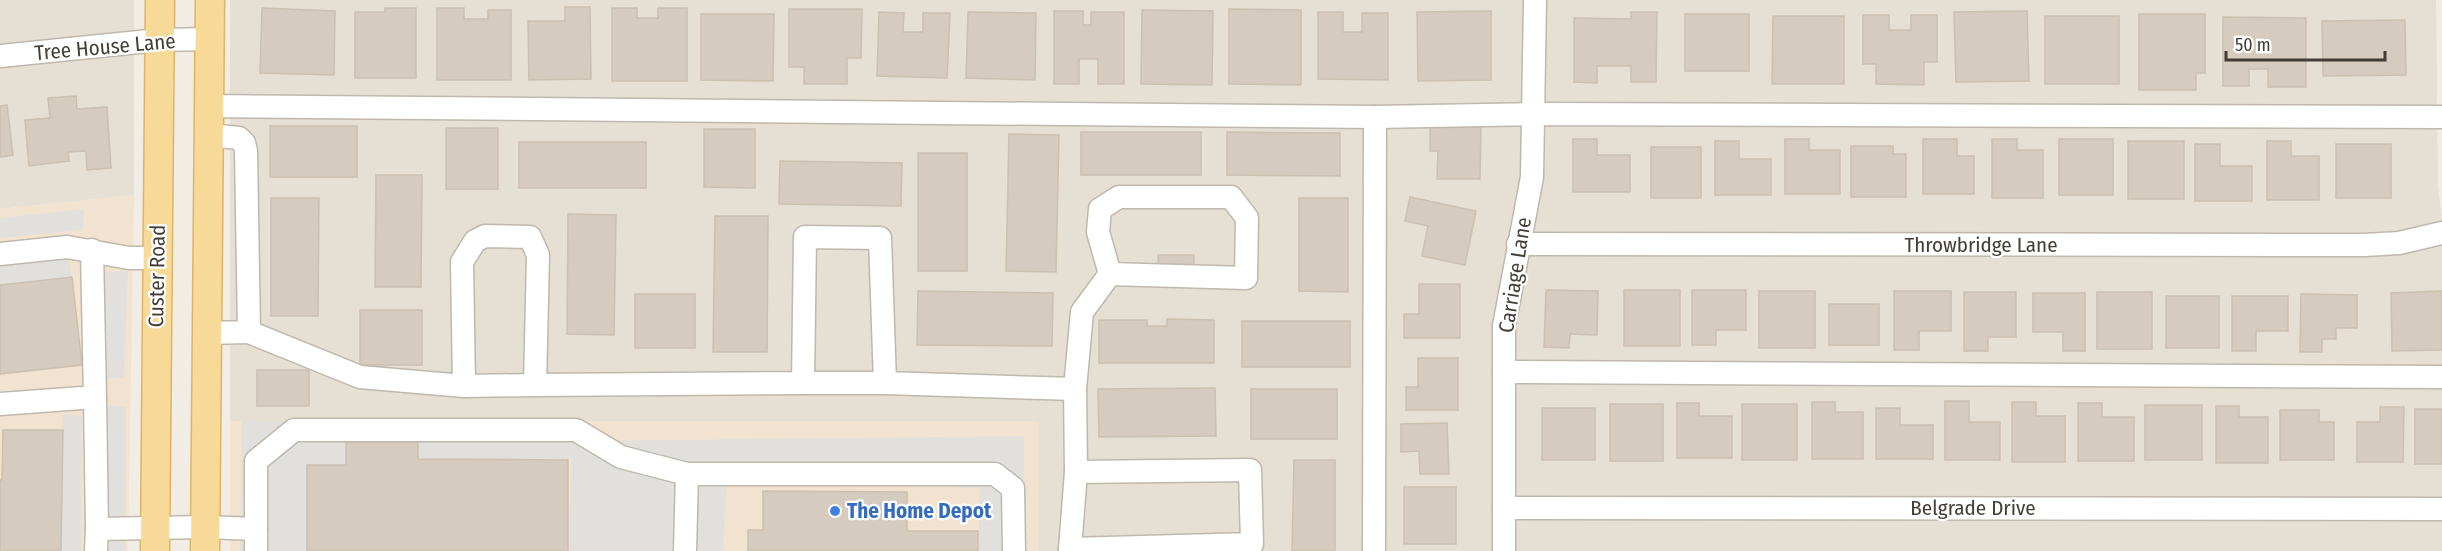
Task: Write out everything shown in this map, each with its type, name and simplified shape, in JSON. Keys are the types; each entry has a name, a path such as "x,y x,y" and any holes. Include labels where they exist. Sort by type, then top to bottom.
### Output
{"main road":[{"name":"Custer Road","path":"155,540 160,0"},
{"path":"205,539 210,0"}],"street":[{"name":"Carriage Lane","path":"1504,551 1504,326 1532,177 1535,0"},
{"name":"Tree House Lane","path":"0,56 159,40 209,39"},
{"path":"208,106 1375,117 1534,114 2442,117"},
{"path":"1374,551 1375,117"},
{"path":"208,135 239,138 244,143 246,151 249,332"},
{"path":"1119,196 1231,197 1247,218 1246,278 1110,274 1098,232 1100,209 1119,196"},
{"name":"Throwbridge Lane","path":"1518,244 2365,245 2398,243 2442,233"},
{"path":"464,386 462,262 475,241 485,236 530,237 538,255 535,385"},
{"path":"803,383 805,237 880,238 885,383"},
{"path":"0,254 67,247 129,258 157,258"},
{"path":"92,250 96,540 256,540 256,461 294,430 576,430 621,458 687,474 994,474 1014,488 1014,551"},
{"path":"1076,472 1250,470 1252,544 1070,550 1076,472 1075,389 1082,312 1110,274"},
{"path":"207,333 249,332 360,377 464,386 885,383 1075,389"},
{"path":"1504,372 2442,377"},
{"path":"0,404 95,397"},
{"path":"685,551 687,474"},
{"name":"Belgrade Drive","path":"1504,508 2442,509"}],"shaded area":[{"path":"0,0 134,0 134,195 0,209"},
{"path":"230,0 2436,0 2438,185 2442,221 2442,551 1039,551 1039,421 230,421"},
{"path":"134,195 128,551 0,551 0,209"},
{"path":"84,209 83,230 0,238 0,218"},
{"path":"68,254 72,277 0,286 0,262"},
{"path":"128,271 124,378 105,378 105,272"},
{"path":"102,405 126,407 126,551 105,551"},
{"path":"63,414 82,416 81,551 61,551"},
{"path":"230,421 1039,421 1039,551 230,551"},
{"path":"242,421 576,421 574,441 1024,436 1024,551 979,551 979,488 727,481 723,551 569,551 572,459 418,459 417,442 347,442 346,465 308,465 307,551 240,551"}],"building":[{"path":"565,7 590,7 591,79 529,80 528,21 565,21"},
{"path":"262,8 335,11 334,75 260,73"},
{"path":"385,8 416,8 416,78 355,78 355,12 385,12"},
{"path":"437,8 464,8 464,19 488,19 488,10 511,10 511,80 437,80"},
{"path":"612,8 637,8 637,18 658,18 658,8 687,8 687,81 612,81"},
{"path":"789,9 862,9 861,58 847,58 847,84 804,84 804,67 789,67"},
{"path":"1229,9 1301,10 1301,85 1229,84"},
{"path":"1142,10 1213,11 1212,85 1141,84"},
{"path":"1054,11 1083,11 1083,25 1091,25 1091,12 1124,12 1124,84 1098,84 1098,59 1079,59 1079,84 1054,84"},
{"path":"1491,11 1491,80 1418,81 1417,12"},
{"path":"2027,11 2029,81 1956,82 1954,12"},
{"path":"879,12 904,13 903,32 923,32 923,13 950,13 947,78 877,76"},
{"path":"968,12 1036,13 1035,80 966,78"},
{"path":"1318,12 1343,12 1343,32 1362,32 1362,13 1388,13 1388,80 1318,79"},
{"path":"1631,12 1657,12 1656,82 1631,82 1631,66 1597,66 1597,83 1574,82 1574,18 1631,19"},
{"path":"701,14 774,14 773,81 701,80"},
{"path":"1685,14 1749,14 1749,71 1685,71"},
{"path":"2139,14 2205,14 2205,73 2196,73 2196,90 2139,90"},
{"path":"1863,15 1889,15 1889,30 1911,30 1911,15 1937,15 1937,62 1924,62 1924,85 1876,84 1876,64 1863,64"},
{"path":"1773,16 1844,16 1844,84 1772,84"},
{"path":"2045,16 2119,16 2119,84 2045,84"},
{"path":"2223,17 2306,18 2306,87 2268,87 2268,69 2249,69 2249,86 2223,86"},
{"path":"2405,20 2406,75 2323,76 2322,21"},
{"path":"76,96 77,109 107,107 111,168 87,170 86,151 68,152 69,161 29,166 25,120 50,118 48,98"},
{"path":"7,105 13,155 0,157 0,106"},
{"path":"270,126 357,126 357,177 270,177"},
{"path":"1430,126 1481,127 1480,179 1437,179 1438,151 1430,151"},
{"path":"446,128 498,128 498,189 446,189"},
{"path":"704,129 755,129 755,188 704,187"},
{"path":"1081,132 1201,132 1201,175 1081,175"},
{"path":"1227,132 1340,133 1340,176 1227,175"},
{"path":"1009,134 1059,135 1056,272 1006,271"},
{"path":"1573,139 1597,139 1597,155 1630,155 1630,192 1573,192"},
{"path":"1785,139 1809,139 1809,150 1840,150 1840,194 1785,194"},
{"path":"1923,139 1957,139 1957,156 1974,156 1974,194 1923,194"},
{"path":"1992,139 2017,139 2017,150 2043,150 2043,198 1992,198"},
{"path":"2059,139 2113,139 2113,195 2059,195"},
{"path":"1715,141 1739,141 1739,159 1771,159 1771,195 1715,195"},
{"path":"2128,141 2184,141 2184,199 2128,199"},
{"path":"2267,141 2291,141 2291,156 2319,156 2319,200 2267,200"},
{"path":"519,142 646,142 646,188 519,188"},
{"path":"2195,144 2220,144 2220,166 2252,166 2252,201 2195,201"},
{"path":"2336,144 2391,144 2391,198 2336,198"},
{"path":"1851,146 1893,146 1893,154 1906,154 1906,197 1851,197"},
{"path":"1651,147 1701,147 1701,198 1651,198"},
{"path":"918,153 967,153 967,271 918,271"},
{"path":"780,161 902,163 901,206 779,204"},
{"path":"376,175 422,175 421,287 375,287"},
{"path":"1410,197 1476,211 1465,265 1422,256 1428,226 1405,221"},
{"path":"271,198 319,198 318,316 271,316"},
{"path":"1299,198 1348,198 1348,292 1299,291"},
{"path":"568,214 616,215 614,335 567,334"},
{"path":"715,216 768,216 767,352 713,352"},
{"path":"1158,255 1194,255 1194,272 1158,272"},
{"path":"72,277 82,365 0,374 0,285"},
{"path":"1419,284 1460,284 1460,338 1404,338 1404,314 1419,314"},
{"path":"1546,290 1598,291 1597,335 1570,334 1569,348 1544,347"},
{"path":"1624,290 1680,290 1680,346 1624,346"},
{"path":"1692,290 1746,290 1746,330 1716,330 1716,345 1692,345"},
{"path":"918,291 1053,293 1052,346 917,345"},
{"path":"1759,291 1815,291 1815,348 1759,348"},
{"path":"1894,291 1951,291 1951,331 1919,331 1919,350 1894,350"},
{"path":"2442,291 2442,350 2392,351 2391,293"},
{"path":"1964,292 2016,292 2016,337 1988,337 1988,351 1964,351"},
{"path":"2097,292 2152,292 2152,349 2097,349"},
{"path":"2033,293 2085,293 2085,351 2063,351 2063,332 2033,332"},
{"path":"635,294 695,294 695,348 635,348"},
{"path":"2301,294 2357,295 2357,328 2336,328 2336,339 2322,339 2322,352 2300,352"},
{"path":"2166,296 2219,296 2219,348 2166,348"},
{"path":"2232,296 2288,296 2288,331 2256,331 2256,351 2232,351"},
{"path":"1829,304 1879,304 1879,345 1829,345"},
{"path":"360,310 422,310 422,365 360,365"},
{"path":"1167,319 1214,320 1214,363 1099,363 1099,320 1147,320 1147,326 1167,326"},
{"path":"1242,321 1350,321 1350,367 1242,367"},
{"path":"1418,358 1458,358 1458,410 1406,410 1406,387 1418,387"},
{"path":"257,370 309,370 309,406 257,406"},
{"path":"1215,388 1216,436 1099,437 1098,389"},
{"path":"1251,389 1337,389 1337,439 1251,439"},
{"path":"1945,401 1969,401 1969,422 2000,422 2000,460 1945,460"},
{"path":"1812,402 1835,402 1835,412 1863,412 1863,459 1812,459"},
{"path":"2012,402 2036,402 2036,416 2065,416 2065,462 2012,462"},
{"path":"1677,403 1699,403 1699,416 1732,416 1732,458 1677,458"},
{"path":"2078,403 2102,403 2102,417 2134,417 2134,461 2078,461"},
{"path":"1610,404 1663,404 1663,461 1610,461"},
{"path":"1742,404 1797,404 1797,460 1742,460"},
{"path":"2145,405 2202,405 2202,460 2145,460"},
{"path":"2216,406 2239,406 2239,417 2268,417 2268,463 2216,463"},
{"path":"2380,407 2404,407 2403,462 2357,462 2357,422 2380,422"},
{"path":"1542,408 1595,408 1595,460 1542,460"},
{"path":"1876,408 1900,408 1900,425 1933,425 1933,459 1876,459"},
{"path":"2415,409 2442,409 2442,464 2415,464"},
{"path":"2280,410 2319,410 2319,422 2334,422 2334,460 2280,460"},
{"path":"1447,423 1449,474 1420,474 1419,451 1401,452 1401,424"},
{"path":"3,430 63,430 61,551 0,551"},
{"path":"346,442 418,442 418,459 568,460 568,551 307,551 307,465 346,465"},
{"path":"1294,460 1335,460 1335,551 1292,551"},
{"path":"1404,487 1456,487 1456,544 1404,544"},
{"name":"The Home Depot","path":"763,491 907,492 907,531 978,531 978,551 748,551 748,530 763,530"}],"place":[{"name":"The Home Depot","path":"835,511"}]}
